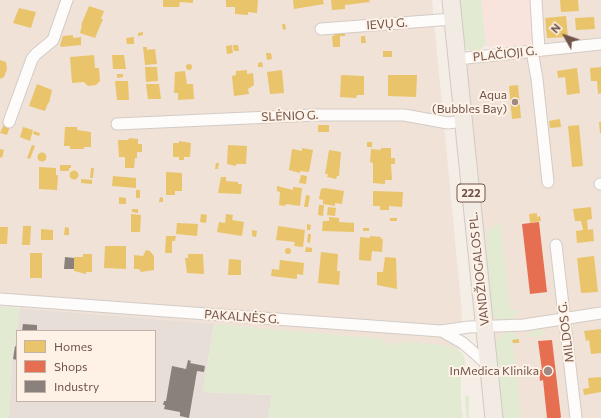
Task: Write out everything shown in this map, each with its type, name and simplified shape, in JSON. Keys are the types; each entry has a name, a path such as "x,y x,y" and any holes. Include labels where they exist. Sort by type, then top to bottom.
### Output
{"main road":[{"name":"VANDŽIOGALOS PL.","path":"451,0 494,418"}],"street":[{"path":"8,122 32,59 53,40 67,0"},
{"path":"536,0 537,79 548,182"},
{"name":"IEVŲ G.","path":"321,29 453,19"},
{"name":"PLAČIOJI G.","path":"457,59 601,44"},
{"name":"SLĖNIO G.","path":"116,124 314,115 404,115 448,123 463,122"},
{"name":"MILDOS G.","path":"556,245 576,418"},
{"name":"PAKALNĖS G.","path":"0,299 441,331 524,325 601,313"},
{"path":"441,331 463,343 489,366"}],"shaded area":[{"path":"0,0 432,0 462,313 459,351 449,346 440,345 387,346 383,339 0,306"},
{"path":"481,0 531,0 532,40 530,44 528,46 485,47 486,43"},
{"path":"536,0 601,0 601,40 539,43"},
{"path":"601,47 601,418 502,418 465,69 470,61"},
{"path":"20,308 214,324 203,392 272,395 268,418 9,418 12,361 16,334 16,402 156,402 156,330 17,330"}],"green space":[{"path":"459,0 481,0 486,43 483,48 479,50 468,50 464,46"},
{"path":"501,224 510,310 517,310 518,312 513,319 504,320 495,317 493,314 487,274 487,231 490,228 494,229 494,225"},
{"path":"0,306 20,308 12,361 9,418 0,418"},
{"path":"214,324 383,339 387,346 407,342 452,347 462,353 465,358 465,364 461,374 463,418 268,418 272,395 203,392"},
{"path":"542,328 543,336 528,337 533,330"},
{"path":"512,332 519,337 519,339 513,340 521,418 502,418 496,344 501,335"},
{"path":"467,395 469,396 469,418 466,418 465,397"}],"building: Homes":[{"path":"163,0 193,0 193,3 180,2 179,7 163,7"},
{"path":"226,0 258,0 257,13 248,12 248,15 235,14 235,7 226,7"},
{"path":"293,0 323,0 324,4 294,9"},
{"path":"331,0 369,0 370,2 345,5 345,9 332,10"},
{"path":"560,0 578,0 579,11 561,12"},
{"path":"89,6 104,11 101,19 103,19 95,38 80,33 81,25"},
{"path":"19,8 36,12 31,28 13,23"},
{"path":"566,16 568,37 547,38 545,18"},
{"path":"594,17 595,29 576,30 575,18"},
{"path":"282,24 285,24 286,29 283,30"},
{"path":"143,32 143,35 138,36 138,33"},
{"path":"345,33 345,36 340,36 340,47 333,47 332,36"},
{"path":"73,35 73,38 81,37 81,45 61,47 60,45 63,36"},
{"path":"361,36 365,36 366,43 361,43"},
{"path":"134,37 134,44 127,44 126,38"},
{"path":"232,45 233,53 227,54 226,46"},
{"path":"233,45 238,45 239,51 234,51"},
{"path":"143,47 147,47 147,50 155,49 157,64 145,65"},
{"path":"383,51 392,51 392,57 383,57"},
{"path":"266,53 271,53 272,59 267,60"},
{"path":"94,55 95,68 99,68 100,81 96,85 88,86 84,82 72,83 70,57"},
{"path":"112,55 124,55 126,69 113,69"},
{"path":"0,60 6,62 7,69 4,77 0,79"},
{"path":"262,62 263,67 258,67 258,63"},
{"path":"189,64 192,67 189,70 186,67"},
{"path":"145,67 157,67 158,81 146,82"},
{"path":"601,67 601,93 598,94 597,81 591,81 590,68"},
{"path":"577,68 580,93 567,95 565,77 558,78 557,71"},
{"path":"247,70 247,74 253,73 254,85 248,89 249,94 234,96 232,76 236,75 236,71"},
{"path":"282,70 284,93 270,94 267,72"},
{"path":"185,71 187,84 193,84 194,99 178,100 178,93 174,93 175,72"},
{"path":"117,74 123,74 123,77 117,78"},
{"path":"341,75 364,76 364,95 357,95 356,98 340,97"},
{"path":"388,75 417,75 416,97 388,96"},
{"path":"115,81 128,81 129,100 117,100"},
{"path":"37,84 52,90 49,103 45,111 29,106"},
{"path":"146,84 159,84 161,99 148,99"},
{"name":"Aqua (Bubbles Bay)","path":"518,85 521,118 512,119 509,86"},
{"path":"560,119 561,127 550,128 549,121"},
{"path":"599,122 601,122 601,133 600,133"},
{"path":"4,124 10,126 7,135 0,133"},
{"path":"318,125 329,125 329,132 318,132"},
{"path":"579,125 583,166 572,167 568,126"},
{"path":"23,127 33,130 30,141 20,137"},
{"path":"65,127 77,127 77,130 91,132 91,147 84,147 84,149 70,149 70,146 64,146"},
{"path":"34,131 40,133 39,136 33,134"},
{"path":"129,138 138,139 138,144 142,144 142,152 137,152 134,168 125,168 125,157 119,157 118,140 128,140"},
{"path":"179,141 191,143 190,157 184,157 184,160 179,160 179,157 173,157 173,143 179,143"},
{"path":"367,142 372,142 372,147 367,147"},
{"path":"32,145 35,146 30,159 27,158"},
{"path":"228,145 247,146 246,164 236,164 236,166 227,164"},
{"path":"302,148 313,150 309,172 300,171 300,173 289,170 292,149 302,151"},
{"path":"381,148 391,148 391,158 395,158 395,164 391,164 392,180 385,180 385,184 373,183 373,163 370,162 371,149 381,150"},
{"path":"0,149 4,150 2,158 0,157"},
{"path":"329,150 341,152 339,176 337,176 336,179 327,177 328,174 325,174"},
{"path":"42,152 47,157 42,162 37,157"},
{"path":"216,163 219,163 218,169 215,169"},
{"path":"60,165 71,165 71,168 69,168 69,171 60,171"},
{"path":"39,167 56,168 56,175 58,175 57,190 39,189"},
{"path":"91,168 94,168 93,178 90,178"},
{"path":"74,170 79,175 74,180 69,175"},
{"path":"166,172 182,173 182,191 175,191 175,195 166,195"},
{"path":"301,175 307,176 306,184 299,183"},
{"path":"113,176 136,178 136,188 112,186"},
{"path":"221,177 226,177 226,181 238,182 238,184 242,184 241,194 218,193"},
{"path":"81,179 92,180 92,184 81,183"},
{"path":"277,186 293,190 293,187 302,188 300,206 286,204 285,206 279,205 280,192 277,191"},
{"path":"325,188 344,191 342,204 335,203 335,206 323,204 323,200 319,199 321,189"},
{"path":"136,190 140,190 140,198 136,198"},
{"path":"373,191 403,192 402,207 389,206 389,210 380,210 380,206 373,206"},
{"path":"306,195 310,196 308,207 304,207"},
{"path":"119,197 126,198 126,204 119,204"},
{"path":"160,197 163,198 163,202 159,202"},
{"path":"319,205 324,205 323,216 318,215"},
{"path":"328,207 336,208 335,216 327,215"},
{"path":"591,207 592,219 587,220 588,230 593,229 594,241 577,243 576,231 583,230 581,221 575,221 573,209"},
{"path":"132,209 138,209 138,213 132,212"},
{"path":"537,213 537,217 540,216 541,221 530,223 529,214"},
{"path":"131,214 141,215 140,232 131,232"},
{"path":"201,214 207,215 206,223 200,222"},
{"path":"226,214 233,215 232,220 244,222 242,236 217,232 219,222 225,223"},
{"path":"329,217 339,218 339,222 354,223 354,232 322,231 323,221 329,221"},
{"path":"390,218 397,218 397,221 390,221"},
{"path":"177,223 198,224 197,236 176,234"},
{"path":"307,224 311,225 310,230 307,230"},
{"path":"23,226 31,226 30,245 22,245"},
{"path":"278,226 305,230 303,247 294,246 295,242 276,240"},
{"path":"0,227 8,227 7,244 0,244"},
{"path":"65,227 69,228 69,235 64,235"},
{"path":"363,228 369,228 369,231 363,231"},
{"path":"41,229 53,230 53,240 41,240"},
{"path":"252,230 257,231 256,237 252,236"},
{"path":"308,234 311,234 310,243 307,242"},
{"path":"166,236 176,236 175,241 172,241 172,253 165,253"},
{"path":"370,236 381,237 381,239 383,239 382,252 372,251 371,261 359,260 360,237 370,238"},
{"path":"105,246 126,246 126,269 104,268"},
{"path":"306,247 312,248 312,252 305,252"},
{"path":"288,248 291,251 288,254 285,251"},
{"path":"146,250 150,251 154,256 154,270 141,272 139,269 134,269 134,255 143,256"},
{"path":"321,252 338,254 337,271 340,271 339,285 318,283"},
{"path":"30,253 42,253 42,278 30,278"},
{"path":"83,254 92,254 92,272 86,272 86,274 74,271 74,257 83,257"},
{"path":"188,254 203,254 204,274 187,273 185,258 188,258"},
{"path":"594,256 598,292 581,293 577,258"},
{"path":"385,257 396,258 397,289 377,285 377,272 383,272"},
{"path":"229,259 241,260 241,275 228,275"},
{"path":"280,260 304,263 303,275 297,274 297,279 271,276 272,269 279,270"},
{"path":"601,329 601,353 591,354 589,340 586,341 584,331"},
{"path":"519,339 519,343 513,343 512,340"},
{"path":"601,377 601,392 584,395 583,389 589,388 588,378"}],"building: Shops":[{"path":"539,222 547,292 530,294 522,224"},
{"path":"552,340 560,418 547,418 543,380 540,381 539,370 542,370 538,341"}],"building: Industry":[{"path":"65,257 74,258 74,269 64,269"},
{"path":"23,324 37,325 37,330 22,330"},
{"path":"15,346 16,360 13,359"},
{"path":"188,360 191,361 190,363 205,366 204,372 197,371 189,418 180,416 180,412 164,409 165,405 163,405 164,401 166,401 172,366 186,369"}],"place":[{"name":"Aqua (Bubbles Bay)","path":"515,102"},
{"name":"InMedica Klinika","path":"548,371"}]}
